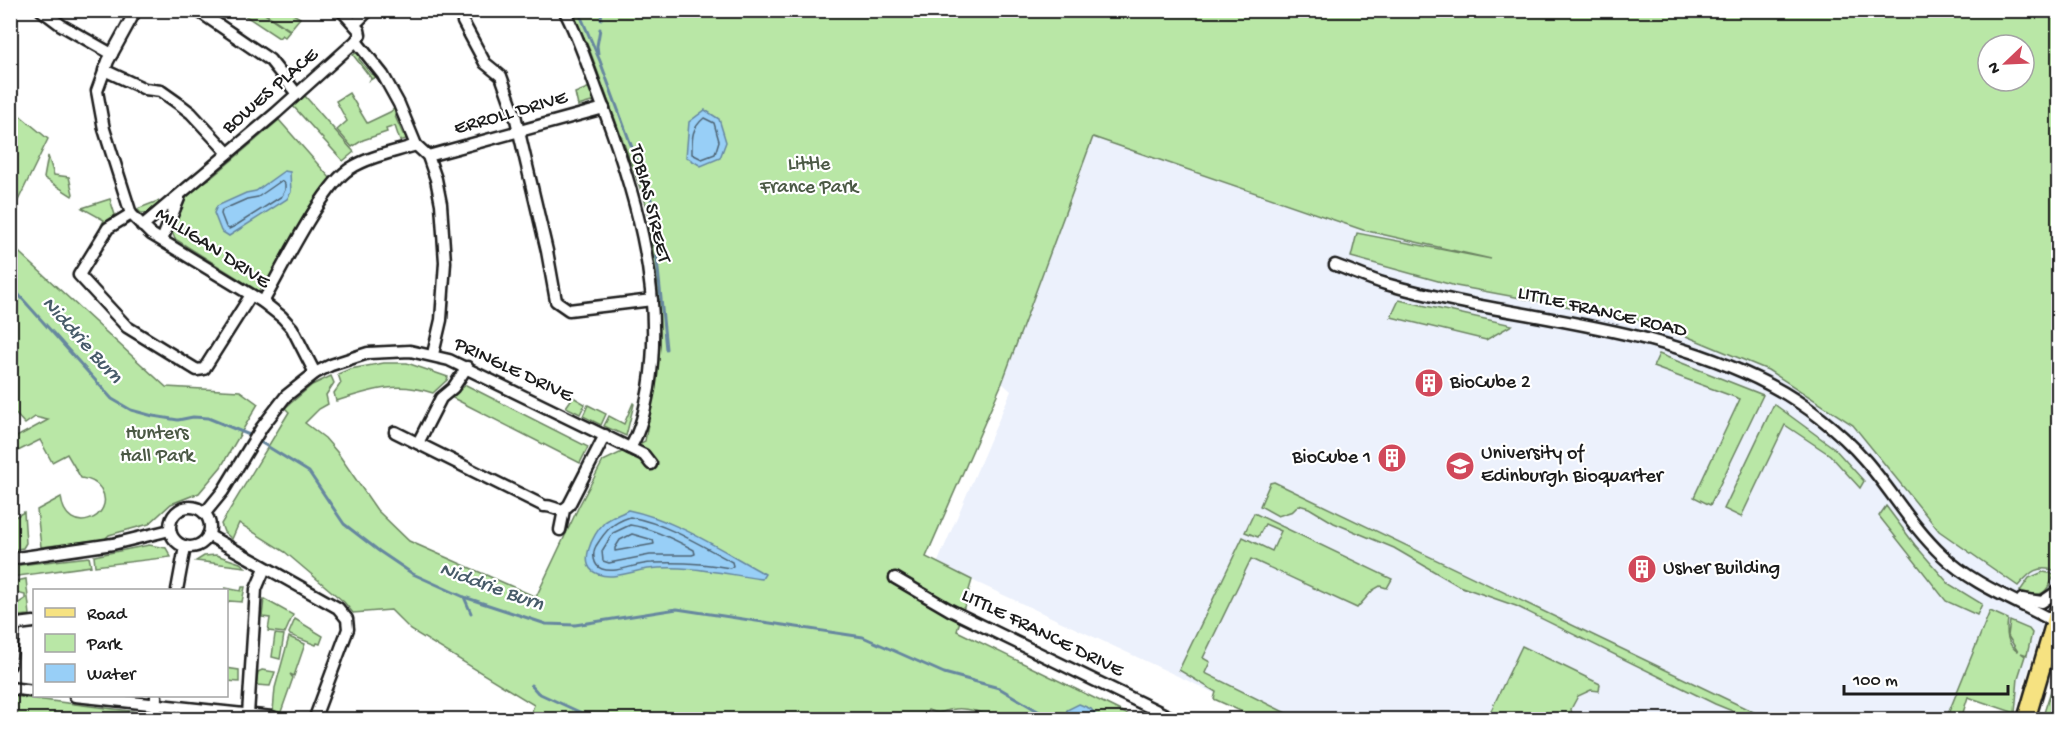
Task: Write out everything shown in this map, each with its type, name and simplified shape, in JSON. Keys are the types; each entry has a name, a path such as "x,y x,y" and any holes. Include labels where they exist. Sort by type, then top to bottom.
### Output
{"main road":[{"path":"2026,720 2057,616"}],"street":[{"path":"41,10 112,54"},
{"name":"MILLIGAN DRIVE","path":"136,10 104,70 97,91 104,129 131,214 142,226 162,240 263,302 292,328 315,373"},
{"path":"197,10 270,60 297,94"},
{"path":"341,10 359,30 360,35 357,41 383,75 399,104 416,145 428,156 441,204 445,262 441,320 433,354"},
{"path":"355,24 369,10"},
{"path":"462,10 463,22 485,63 501,75 514,115 547,251 556,302 569,310 652,300"},
{"name":"TOBIAS STREET","path":"564,10 604,108 630,187 641,229 652,300 654,342 650,378 640,427 630,448"},
{"name":"BOWES PLACE","path":"142,226 357,41"},
{"path":"104,70 145,89 161,91 191,113 228,153"},
{"name":"ERROLL DRIVE","path":"428,156 604,108"},
{"path":"263,302 315,212 344,173 362,163 416,145"},
{"name":"BOWES PLACE","path":"162,240 180,195"},
{"path":"131,214 108,228 79,275 128,327 142,337 197,370 204,369 251,295"},
{"name":"LITTLE FRANCE ROAD","path":"1335,265 1385,284 1651,339 1709,358 1770,385 1795,400 1836,431 1864,459 1914,525 1943,556 1993,590 2057,616"},
{"name":"PRINGLE DRIVE","path":"205,513 223,491 262,427 286,396 315,373 351,357 368,353 411,351 433,354 467,367 644,455 651,464"},
{"path":"418,443 441,398 453,388 467,367"},
{"path":"395,432 544,506 548,505 559,511 569,506 605,435"},
{"path":"194,507 205,513 210,522 208,535 199,546 185,547 175,540 170,530 173,517 182,509 194,507"},
{"path":"560,530 564,510"},
{"path":"10,559 112,544 170,530"},
{"path":"208,535 338,608 347,620 346,634 314,720"},
{"path":"177,589 185,547"},
{"path":"248,715 256,589 265,568"},
{"name":"LITTLE FRANCE DRIVE","path":"895,578 950,610 1176,720"},
{"name":"LITTLE FRANCE ROAD","path":"1993,590 2029,601 2042,602 2058,591"},
{"path":"10,664 12,625 33,622"},
{"path":"10,688 33,691"},
{"path":"95,697 156,700 272,717 279,720"},
{"path":"156,700 156,720"}],"shaded area":[{"name":"University of Edinburgh Bioquarter","path":"1093,136 1363,230 1647,280 2058,552 2058,575 2015,713 1968,697 1961,720 1270,719 937,564 1011,391 1002,383"}],"green space":[{"path":"238,11 260,11 290,31 285,37 282,35 279,38"},
{"path":"261,11 288,11 300,18 290,30"},
{"name":"Little France Park","path":"572,11 2058,11 2058,568 2057,571 2039,569 2027,576 2018,586 1939,531 1853,425 1768,370 1652,322 1456,286 1351,257 1357,233 1491,259 1363,230 1093,137 1002,383 926,557 972,580 957,631 1137,719 994,719 976,711 961,709 940,713 928,710 923,720 529,719 534,705 411,630 391,610 353,613 344,602 285,552 239,523 232,539 224,532 221,524 289,412 285,408 312,385 331,376 334,383 326,395 328,404 319,409 305,423 325,438 337,452 377,510 409,541 536,597 603,461 645,441 660,344 657,280 646,204 590,51"},
{"path":"359,51 361,53 359,59 371,74 377,76 370,80 371,78 353,55"},
{"path":"590,87 595,101 578,106 575,93"},
{"path":"349,93 367,123 395,108 395,116 403,134 408,135 406,139 400,141 395,126 386,129 387,132 363,140 352,147 337,130 347,121 336,101"},
{"path":"305,96 354,152 343,161 293,106"},
{"path":"11,108 48,139 11,215"},
{"path":"279,120 331,179 268,283 258,291 175,239 172,232 189,192 211,178"},
{"path":"48,156 54,175 69,177 72,196 44,178"},
{"path":"110,199 115,215 102,227 104,220 82,208"},
{"path":"158,201 160,204 147,213 141,213 137,209"},
{"name":"Hunters Hall Park","path":"10,244 166,387 240,391 258,404 221,467 199,493 171,504 149,524 109,535 105,539 41,547 37,510 61,497 65,510 72,518 80,521 89,520 103,508 104,499 97,484 81,478 67,454 52,462 40,440 18,451 16,448 11,451 11,440 48,420 35,417 25,424 11,409"},
{"path":"1399,300 1512,325 1486,340 1391,317"},
{"path":"1659,354 1763,395 1710,505 1694,497 1740,399 1653,367"},
{"path":"384,363 407,363 448,377 433,393 420,389 396,387 373,390 336,401 334,393 341,383 338,374 350,369"},
{"path":"466,385 588,447 580,463 451,397"},
{"path":"573,397 585,404 580,414 566,407"},
{"path":"633,403 626,436 604,426 609,416 624,424"},
{"path":"1774,404 1834,448 1864,481 1860,488 1830,455 1785,425 1741,517 1724,509"},
{"path":"588,405 606,414 601,425 583,416"},
{"path":"1274,482 1768,719 1752,719 1715,704 1516,606 1459,586 1394,548 1334,523 1309,508 1299,505 1293,511 1278,516 1260,506 1270,483"},
{"path":"1886,506 1915,545 1949,584 1982,604 1977,615 1946,601 1879,516"},
{"path":"24,512 26,543 23,548 11,550 11,519"},
{"path":"1254,513 1392,579 1387,588 1380,586 1373,590 1357,608 1251,559 1203,658 1210,662 1205,673 1298,719 1258,719 1214,699 1216,692 1179,670 1243,537 1272,551 1281,531 1265,524 1258,537 1245,532"},
{"path":"149,545 166,548 171,557 95,566 94,556"},
{"path":"216,555 245,567 196,561 204,556"},
{"path":"89,557 91,566 11,577 11,566"},
{"path":"2043,572 2055,574 2046,590 2039,594 2020,591 2029,578"},
{"path":"26,579 30,615 15,616 14,606 25,599 25,595 13,592 11,582"},
{"path":"242,587 245,587 242,602 228,602 228,589 225,588 241,591"},
{"path":"264,599 293,615 285,633 268,631 270,618 262,617"},
{"path":"1990,611 2008,619 2007,629 2008,637 2011,645 2018,652 2008,636 2010,621 2029,629 2032,633 2027,655 2021,653 2025,656 2018,678 2015,713 1968,697 1961,719 1946,719"},
{"path":"295,619 323,636 320,644 316,645 290,635"},
{"path":"275,634 284,635 280,659 272,657"},
{"path":"289,637 305,644 294,676 290,674 293,678 281,712 273,711 275,688"},
{"path":"1522,646 1600,684 1599,691 1591,690 1578,696 1571,709 1573,719 1487,719"},
{"path":"228,668 239,670 239,682 228,681"},
{"path":"2058,669 2058,719 2042,719"},
{"path":"262,670 275,672 270,686 256,685 258,672"},
{"path":"12,696 145,713 144,719 11,719"}],"water":[{"path":"705,110 719,119 726,142 720,158 701,166 686,157 689,122"},
{"path":"284,171 290,172 291,192 287,199 229,236 221,231 214,213 217,206 256,191"},
{"path":"628,510 681,528 765,574 762,579 705,570 662,568 616,576 598,574 591,570 588,564 587,557 591,542 604,523"},
{"path":"1079,704 1091,709 1100,719 1064,719 1067,710"}],"waterway":[{"path":"578,10 600,61 651,199 666,349"},
{"path":"601,19 602,10"},
{"path":"598,54 600,29"},
{"name":"Niddrie Burn","path":"10,285 112,399 131,410 153,416 178,420 193,417 208,418 252,436"},
{"name":"Niddrie Burn","path":"257,440 309,472 344,524 379,551 413,574 464,597 546,624 575,625 677,609 863,637 944,673 999,688 1053,720"},
{"path":"464,597 471,613"},
{"path":"531,685 538,693 597,720"}],"place":[{"name":"BioCube 2","path":"1429,383"},
{"name":"BioCube 1","path":"1392,458"},
{"name":"University of Edinburgh Bioquarter","path":"1460,466"},
{"name":"Usher Building","path":"1642,569"}]}
